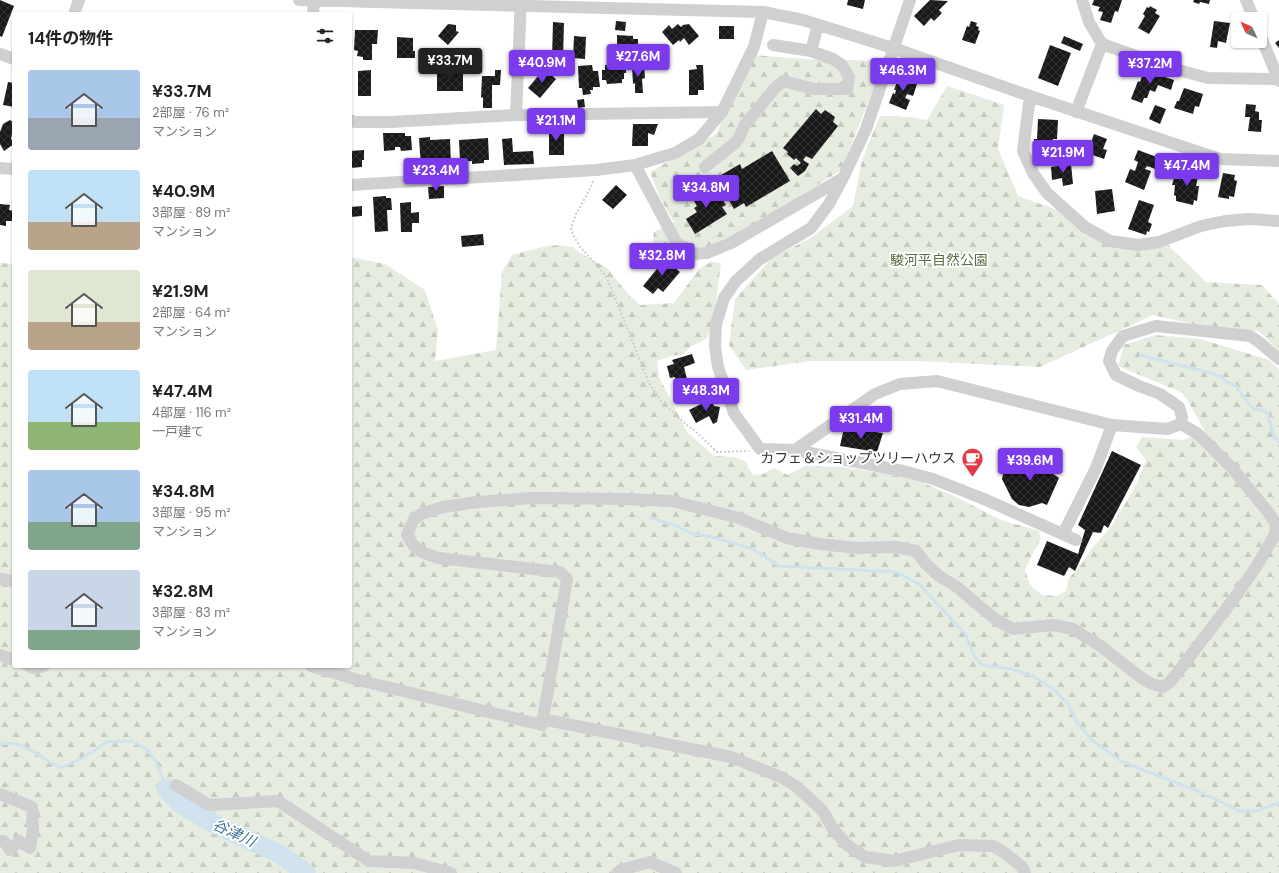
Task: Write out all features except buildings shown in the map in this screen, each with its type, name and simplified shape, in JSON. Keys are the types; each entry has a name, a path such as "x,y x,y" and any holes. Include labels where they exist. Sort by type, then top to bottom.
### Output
{"street":[{"path":"75,12 79,0"},
{"path":"298,0 521,3 763,12 803,20 893,48 1076,112 1220,159 1279,160"},
{"path":"313,12 314,0"},
{"path":"910,0 866,129 829,204 811,228 760,259 736,281 724,298 716,324 715,346 718,367 734,413 760,449 795,450 933,478 1076,540"},
{"path":"1082,0 1089,22 1102,44 1167,68 1208,78 1278,80 1265,48"},
{"path":"1246,0 1251,12"},
{"path":"516,115 521,3"},
{"path":"352,185 596,170 635,165 675,153 700,139 722,112 754,47 763,12"},
{"path":"810,51 818,25"},
{"path":"1076,112 1102,44"},
{"path":"705,166 735,142 740,136 744,126 775,88 783,81 814,89 846,89 849,77 842,66 833,59 810,51 773,45"},
{"path":"0,54 12,58"},
{"path":"1030,96 1024,151 1033,173 1046,193 1085,227 1110,242 1138,245 1159,242 1201,226 1225,221 1249,219 1279,221"},
{"path":"352,121 391,122 516,115 722,112"},
{"path":"635,165 676,242 691,254 707,253 731,243 843,178"},
{"path":"0,168 12,169"},
{"path":"1180,424 1182,417 1179,408 1160,394 1116,375 1109,361 1112,351 1123,336 1156,326 1250,336 1279,359"},
{"path":"795,450 875,394 900,384 938,381 1112,425 1167,429 1180,424"},
{"path":"318,668 358,680 542,724 567,579 560,572 439,558 422,553 413,545 408,535 413,521 421,514 443,507 478,502 534,498 625,499 672,501 739,518 787,538 827,545 857,548 896,547 916,551 926,564 939,576 957,587 995,619 1013,629 1053,625 1073,629 1099,645 1143,679 1152,684 1163,687 1171,681 1239,592 1268,548 1275,535 1276,524 1232,468 1198,434 1180,424"},
{"path":"1063,534 1096,468 1112,425"},
{"path":"0,579 12,581"},
{"path":"0,654 12,659"},
{"path":"542,719 731,757 755,766 780,777 797,787 822,810 833,829 847,845 865,857 894,861 960,845 993,846 1005,853 1022,867 1025,873"},
{"path":"176,785 209,805 278,801 369,861 414,863 451,873"},
{"path":"0,794 32,807 33,830 30,848 19,841 10,850 4,841 0,841"},
{"path":"617,873 620,870 650,862 676,873"}],"path":[{"path":"596,170 590,189 576,214 571,228 580,247 607,278 649,383 662,402 717,452 746,452 760,449"}],"green space":[{"path":"754,55 805,59 882,61 874,88 841,170 703,258 687,265 651,256 654,232 674,222 661,200 650,172 716,134"},
{"name":"駿河平自然公園","path":"947,86 1004,105 998,149 1018,196 1060,211 1138,248 1166,243 1206,282 1262,285 1279,304 1279,351 1259,331 1211,328 1153,315 1040,367 920,361 810,361 746,370 729,345 735,299 771,259 812,237 853,206 862,160 880,116 909,117 927,120"},
{"path":"559,245 573,247 580,253 607,268 627,293 640,305 674,303 699,269 711,262 721,263 713,325 706,339 690,347 684,354 671,356 657,361 659,377 687,432 714,456 734,457 745,461 752,474 761,475 774,468 787,475 805,466 843,467 888,474 916,480 952,495 1001,520 1039,531 1041,539 1025,570 1030,585 1042,595 1057,596 1066,591 1069,578 1111,527 1137,483 1146,460 1136,447 1142,437 1183,440 1205,431 1183,393 1118,366 1124,345 1155,335 1201,339 1269,360 1279,369 1279,873 0,873 0,263 12,264 12,668 352,668 352,257 385,264 425,290 438,330 435,361 496,350 502,272 512,255 542,247"}],"waterway":[{"path":"1140,355 1211,373 1222,377 1228,383 1235,385 1254,409 1263,410 1268,414 1273,434 1279,443"},
{"path":"651,518 674,525 693,534 708,536 753,549 779,566 896,572 919,584 966,635 974,656 982,665 1011,669 1033,676 1053,689 1068,704 1078,724 1093,741 1121,761 1200,792 1240,811 1256,811 1279,803"},
{"path":"0,744 12,743 22,746 61,768 84,757 107,742 132,741 147,750 156,761 166,788"},
{"name":"谷津川","path":"166,788 179,803 214,824 278,853 306,873"}],"place":[{"name":"カフェ＆ショップツリーハウス","path":"972,478"}]}
